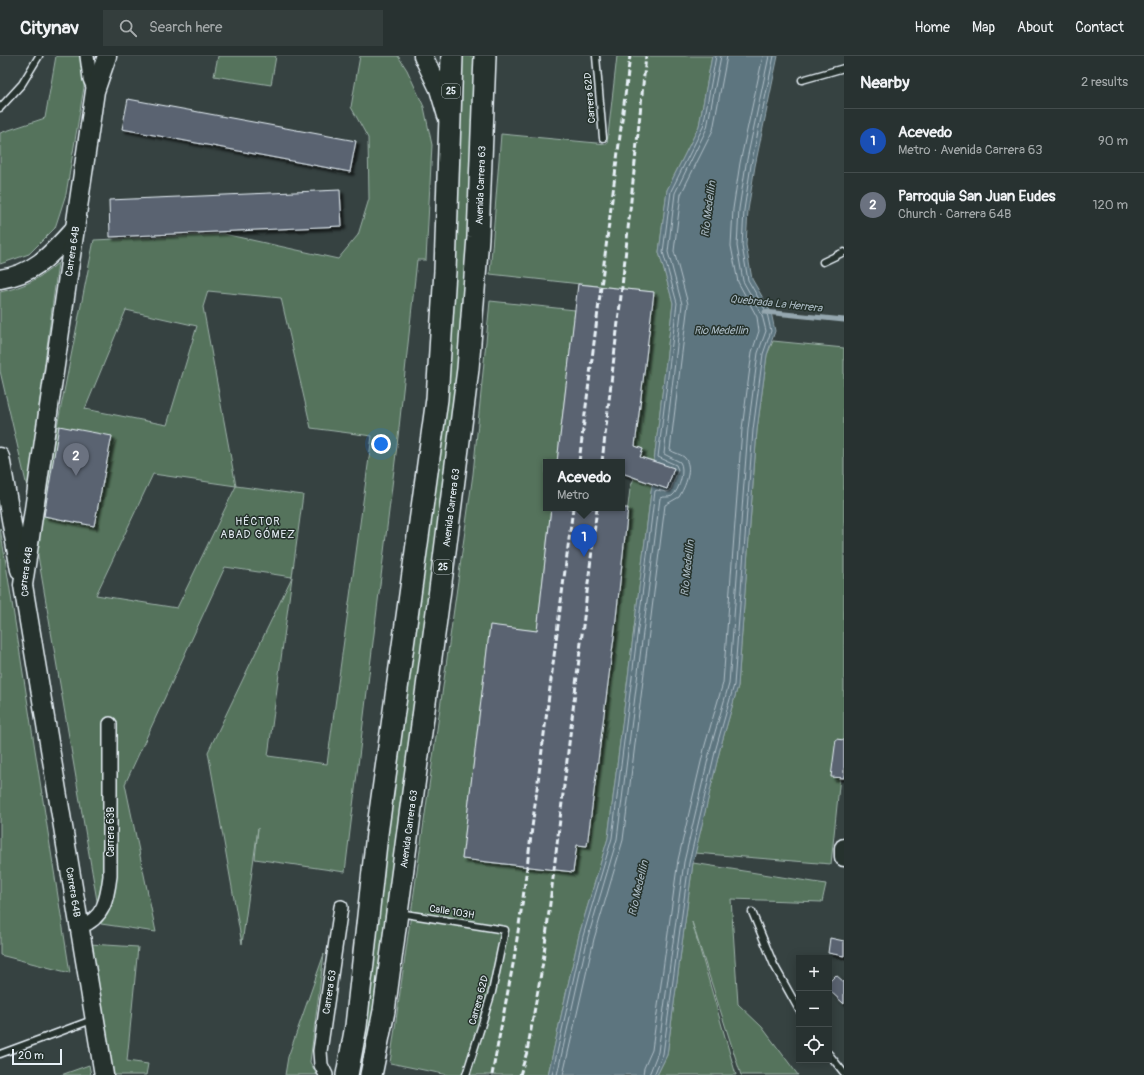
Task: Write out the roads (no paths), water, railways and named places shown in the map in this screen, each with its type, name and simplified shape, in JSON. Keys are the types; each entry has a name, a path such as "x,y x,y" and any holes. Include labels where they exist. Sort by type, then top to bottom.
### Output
{"highway":[{"name":"25","path":"347,1075 356,1026 378,827 437,399 445,271 452,56"},
{"name":"Avenida Carrera 63","path":"371,1075 384,1011 446,551 467,377 478,237 486,56"}],"main road":[{"name":"Carrera 64B","path":"104,1075 23,585 95,91 107,56"},
{"path":"422,56 439,89 450,127"},
{"path":"0,279 29,272 39,265 76,227"},
{"path":"0,456 23,585"},
{"path":"844,848 844,857"}],"street":[{"path":"87,56 90,79 95,91"},
{"name":"Carrera 63B","path":"80,927 91,923 102,910 108,896 110,876 110,724"},
{"name":"Carrera 63","path":"326,1075 321,1065 320,1051 341,907"}],"lane":[{"path":"0,108 22,84 39,56"},
{"name":"Carrera 62D","path":"596,56 603,138"},
{"path":"802,80 844,68"},
{"path":"823,262 844,252"},
{"path":"752,912 774,965 796,1005"},
{"name":"Calle 103H","path":"396,913 504,930"},
{"name":"Carrera 62D","path":"466,1075 492,992 504,930"},
{"path":"0,1054 95,1019"},
{"path":"832,1058 844,1073"}],"water":[{"path":"712,56 778,56 755,166 748,210 746,245 752,279 771,312 775,331 767,355 757,430 738,686 720,749 693,863 667,1055 657,1075 548,1075 579,935 608,838 652,484 667,488 674,469 654,461 673,303 659,252 667,190 699,126"}],"waterway":[{"name":"Quebrada La Herrera","path":"765,312 844,320"}],"railway":[{"path":"579,459 630,56"},
{"path":"602,459 646,56"},
{"path":"492,1075 514,959 523,898 573,511"},
{"path":"520,1075 527,1052 543,962 597,511"}],"place":[{"name":"Parroquia San Juan Eudes","path":"76,476"},
{"name":"Acevedo","path":"584,557"}],"district":[{"name":"HÉCTOR ABAD GÓMEZ","path":"258,527"}],"water label":[{"name":"Río Medellín","path":"708,209"},
{"name":"Rio Medellin","path":"721,330"},
{"name":"Río Medellín","path":"687,568"},
{"name":"Río Medellín","path":"638,888"}]}
